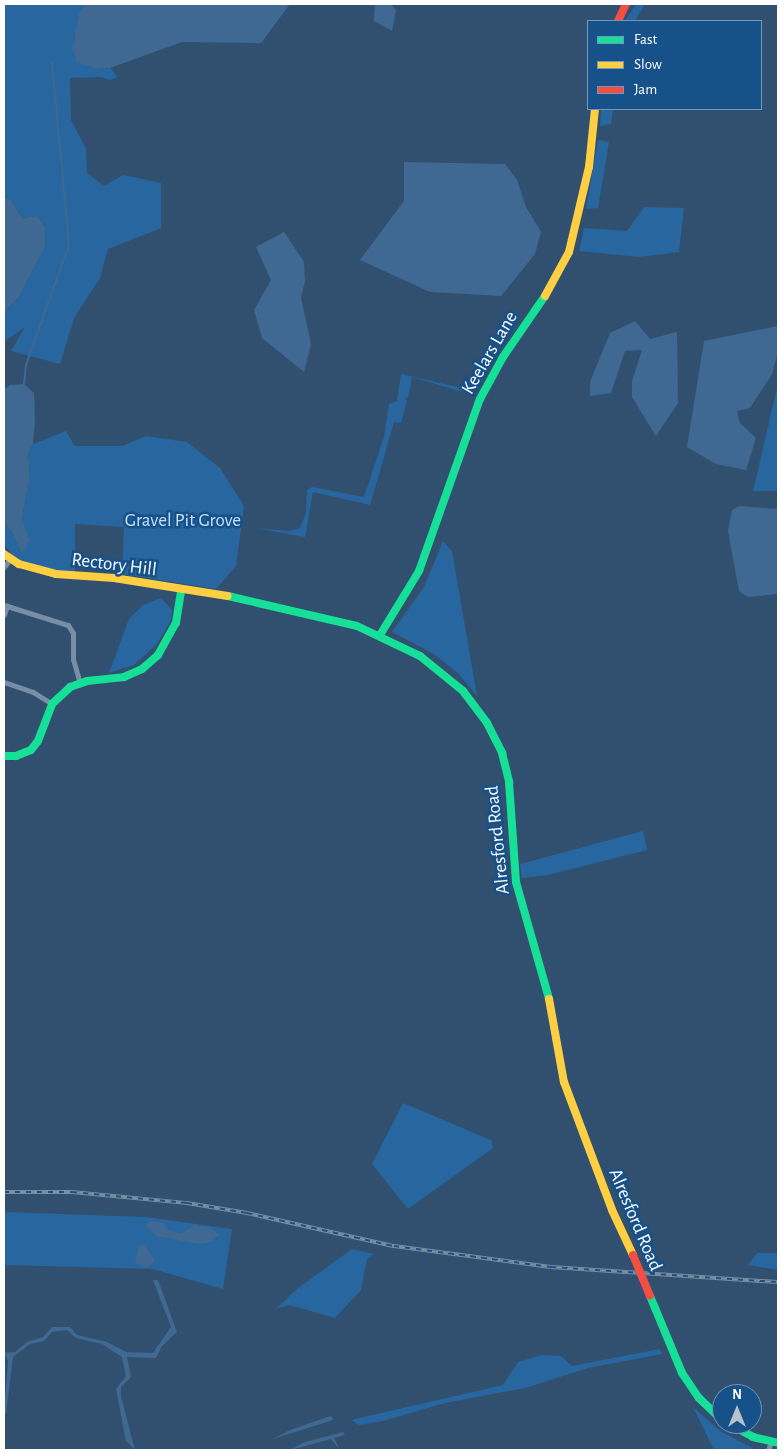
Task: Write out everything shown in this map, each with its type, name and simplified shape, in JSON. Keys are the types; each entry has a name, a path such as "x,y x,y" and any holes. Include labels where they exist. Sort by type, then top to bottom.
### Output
{"street":[{"path":"618,20 626,4"},
{"name":"Keelars Lane","path":"380,635 419,571 480,399 503,357 551,287 569,252 589,167 595,110"},
{"path":"4,567 7,556"},
{"name":"Rectory Hill","path":"7,556 56,574 114,578 181,591 225,595"},
{"path":"4,756 16,756 30,750 38,741 52,704 62,693 80,682 124,677 158,655 176,623 181,591"},
{"name":"Alresford Road","path":"225,595 284,606 380,635 420,656 451,680 477,709 500,745 509,782 516,882 545,978 564,1082 612,1210 634,1255 682,1373 699,1398 712,1410"},
{"path":"4,615 5,605 68,625 73,633 73,659 80,682"},
{"path":"4,682 33,692 52,704"},
{"path":"747,1434 775,1442 768,1450"}],"green space":[{"path":"4,4 85,4 74,39 97,69 110,68 118,77 110,80 101,77 70,78 71,120 86,149 87,173 104,186 123,175 161,183 161,228 108,249 100,278 74,318 60,364 11,351 25,327 4,342 4,311 19,297 45,247 45,227 37,216 22,218 10,199 4,198"},
{"path":"636,4 645,4 636,20 626,20"},
{"path":"601,110 613,110 611,124 600,126"},
{"path":"598,140 609,142 598,208 586,209"},
{"path":"644,207 684,208 679,252 639,257 579,251 584,228 627,231"},
{"path":"401,374 474,391 473,395 412,377 408,397 404,399 407,400 401,423 394,422 370,505 313,492 305,537 255,528 289,531 300,528 306,513 307,490 312,487 364,497 384,437 389,404 397,401"},
{"path":"778,384 778,491 753,491"},
{"name":"Gravel Pit Grove","path":"66,431 75,446 122,446 146,436 187,442 220,468 244,506 236,566 216,589 122,574 124,527 75,524 75,572 29,566 12,555 4,544 4,522 12,532 22,553 30,540 22,519 30,475 28,453 33,444"},
{"path":"443,541 452,551 477,696 458,673 434,654 392,632 424,587"},
{"path":"161,598 172,610 171,620 157,644 134,665 109,673 129,619 143,605"},
{"path":"643,831 647,850 548,875 522,878 520,864"},
{"path":"403,1103 491,1140 493,1148 408,1209 372,1164"},
{"path":"4,1212 146,1217 232,1229 223,1289 153,1269 4,1265"},
{"path":"352,1249 374,1254 367,1259 361,1290 335,1318 289,1305 276,1309 298,1288"},
{"path":"757,1253 778,1253 778,1270 748,1265"},
{"path":"660,1349 662,1354 588,1368 525,1388 445,1403 383,1421 359,1425 351,1420 503,1385 518,1362 542,1355 561,1356 572,1366"},
{"path":"693,1407 712,1424 712,1434 726,1434 756,1450 714,1450"}],"shaded area":[{"path":"85,4 290,4 261,43 182,42 110,68 97,69 77,62 72,50 79,14"},
{"path":"375,4 391,4 396,10 392,31 374,21"},
{"path":"404,162 505,164 517,180 526,207 541,232 535,254 501,296 430,292 360,260 404,201"},
{"path":"4,198 10,199 22,218 37,216 45,227 45,247 19,297 4,311"},
{"path":"284,232 304,262 305,281 301,298 311,344 304,372 262,338 254,310 271,280 256,247"},
{"path":"635,321 650,339 677,332 678,403 656,436 632,397 632,381 642,350 625,351 611,393 590,396 590,382 610,333"},
{"path":"778,326 778,352 772,374 750,408 737,411 740,423 756,438 746,470 716,464 687,447 704,341"},
{"path":"24,384 34,393 35,420 33,444 28,453 30,475 22,519 30,540 22,554 12,532 4,522 4,390 10,385"},
{"path":"740,506 778,509 778,594 748,597 739,591 728,531 732,510"},
{"path":"151,1221 164,1223 167,1230 174,1232 182,1233 194,1225 212,1228 219,1235 211,1242 199,1244 156,1236 145,1224"},
{"path":"144,1243 155,1261 146,1268 135,1263 139,1246"},
{"path":"153,1280 158,1280 177,1332 162,1346 156,1358 127,1357 131,1377 121,1387 121,1397 135,1450 126,1441 116,1389 126,1376 122,1357 102,1344 76,1338 67,1330 52,1332 44,1341 30,1344 13,1357 6,1414 4,1412 8,1361 4,1353 15,1352 27,1342 43,1337 52,1327 70,1327 77,1335 107,1342 126,1352 153,1353 171,1327"},
{"path":"331,1416 333,1420 273,1439 290,1430"},
{"path":"343,1432 345,1435 334,1438 340,1450 331,1439 291,1450 302,1443"}],"waterway":[{"path":"24,384 26,365 69,245 52,63"}],"railway":[{"path":"4,1192 72,1192 187,1203 247,1213 394,1246 551,1267 778,1282"}],"traffic: fast":[{"path":"380,635 419,571 480,399 503,357 545,296"},
{"path":"4,756 16,756 31,750 38,741 52,704 70,687 87,681 124,677 142,669 158,655 176,623 181,591"},
{"path":"228,596 357,626 420,656 463,691 487,723 502,753 509,782 516,882 549,999"},
{"path":"650,1296 682,1373 699,1398 712,1410"},
{"path":"747,1434 778,1443"}],"traffic: slow":[{"path":"545,296 569,252 589,167 595,110"},
{"path":"4,554 19,564 56,574 114,578 228,596"},
{"path":"549,999 564,1082 612,1210 633,1255"}],"traffic: jam":[{"path":"618,20 626,4"},
{"path":"633,1255 650,1296"}]}
